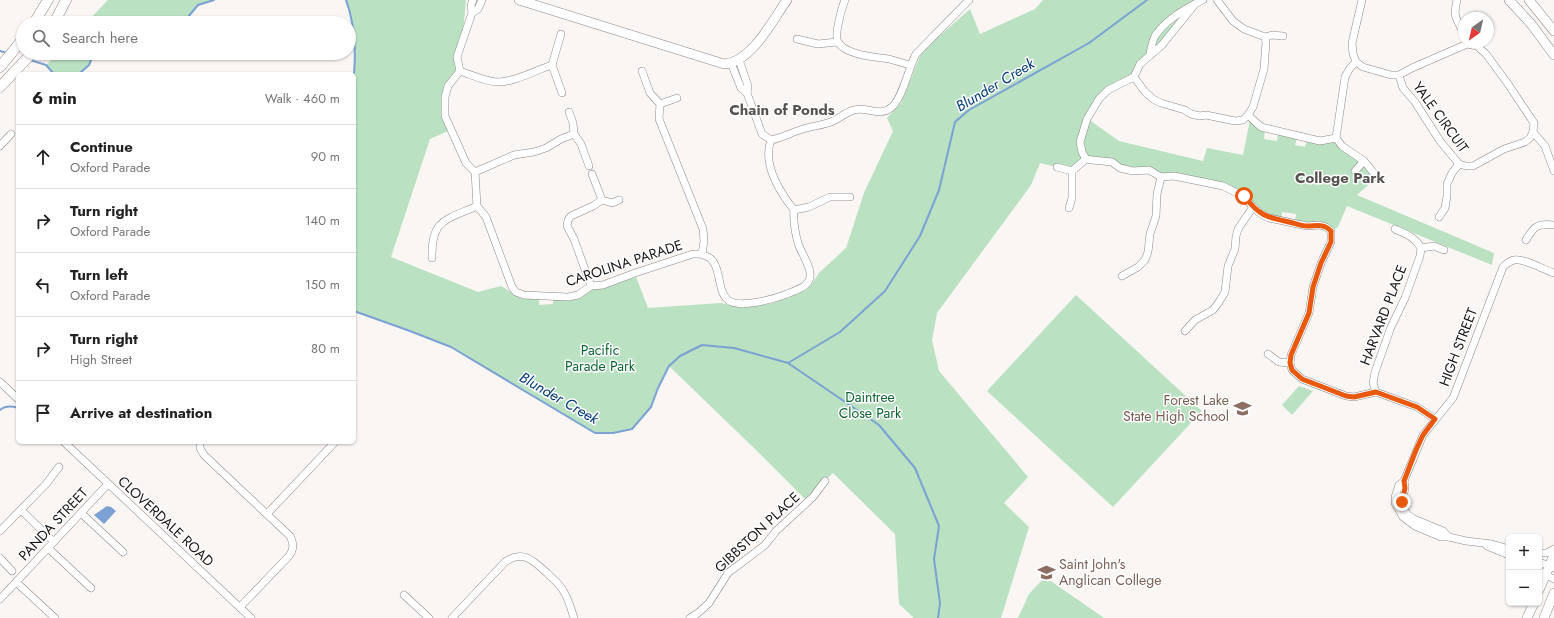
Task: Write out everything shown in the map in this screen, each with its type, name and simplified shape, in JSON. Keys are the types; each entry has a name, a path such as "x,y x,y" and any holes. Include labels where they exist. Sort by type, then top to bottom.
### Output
{"main road":[{"path":"38,16 48,0"},
{"path":"58,16 66,0"},
{"path":"519,0 717,62 735,62 747,55 787,0"},
{"path":"1509,0 1532,25 1554,54"},
{"path":"1529,0 1554,31"},
{"path":"0,67 16,48"},
{"path":"0,87 25,60"},
{"path":"1542,584 1554,555"},
{"path":"1544,618 1554,593"},
{"path":"1527,618 1532,606"}],"street":[{"path":"460,71 457,57 472,13 471,5 473,0"},
{"path":"472,13 478,8 482,0"},
{"path":"837,42 842,7 845,0"},
{"path":"735,62 741,88 747,93 762,134 771,140 779,139 800,130 833,121 856,109 885,112 892,108 898,100 910,65 916,54 969,0"},
{"path":"1150,54 1156,35 1179,13 1203,0"},
{"path":"1217,0 1233,21 1244,28 1265,38 1272,35 1283,36"},
{"path":"1362,0 1352,43 1353,54 1356,62 1350,68 1345,77 1336,138 1342,146 1364,162 1377,177"},
{"path":"1458,0 1454,10 1458,23"},
{"path":"1086,159 1082,152 1080,142 1087,119 1099,99 1108,90 1134,77 1140,64 1162,45 1195,4"},
{"path":"562,34 552,65 562,93"},
{"path":"1134,77 1153,99 1161,103 1200,116 1206,115 1236,121 1243,120 1253,107 1264,68 1265,38"},
{"path":"797,39 818,44 837,42 853,52 910,65"},
{"name":"YALE CIRCUIT","path":"1356,62 1363,67 1392,75 1399,75 1458,47"},
{"name":"YALE CIRCUIT","path":"1399,75 1403,88 1415,102 1440,141 1459,164 1473,166 1504,149 1525,142 1530,138 1533,132 1534,124 1508,84 1486,54 1479,48"},
{"path":"460,71 491,81 499,82 509,81 552,65"},
{"path":"432,258 431,247 438,225 445,220 477,206 475,172 466,163 445,116 445,97 448,86 460,71"},
{"path":"642,72 650,93 660,104 659,119 703,229 704,241 702,254"},
{"path":"660,104 677,98"},
{"path":"569,112 573,123 574,134 581,144 589,166"},
{"path":"1248,115 1261,127 1320,141 1336,138"},
{"path":"1533,132 1545,146 1554,171"},
{"path":"0,146 11,134"},
{"path":"475,172 514,155 534,152 546,148 561,139 574,134"},
{"path":"771,140 768,148 768,158 783,197 794,210 809,207 830,197 850,197"},
{"path":"1069,208 1072,198 1072,171 1086,159"},
{"path":"1086,159 1112,162 1120,168 1133,171 1149,170 1161,178 1174,176 1223,186 1244,196 1261,214 1270,218 1307,226 1320,225 1326,227 1331,231 1331,242 1321,263 1313,287 1309,313 1295,344 1290,363 1292,370 1302,379 1346,396 1354,397 1376,392 1417,407 1435,419"},
{"path":"1355,171 1364,162"},
{"path":"1438,217 1444,208 1449,178 1459,164"},
{"path":"1057,167 1072,171"},
{"path":"592,174 602,200"},
{"path":"1122,276 1138,267 1145,260 1148,252 1150,234 1156,216 1157,194 1161,178"},
{"path":"602,200 612,203 619,200"},
{"path":"591,286 574,239 567,226 570,216 593,206 602,200"},
{"name":"CAROLINA PARADE","path":"477,206 486,217 512,287 516,292 524,295 568,297 578,295 591,286 603,285 693,254 702,254 713,262 719,274 723,294 728,300 734,303 761,302 775,299 808,283 811,276 810,270 798,243 793,222 794,210"},
{"path":"1186,331 1195,320 1213,310 1220,302 1225,292 1228,266 1235,249 1238,228 1253,207"},
{"path":"1526,240 1532,230 1542,224 1554,225"},
{"path":"1395,229 1411,236 1418,242 1421,248 1434,246 1444,250"},
{"name":"HARVARD PLACE","path":"1376,392 1373,383 1375,372 1391,326 1405,298 1420,256 1421,248"},
{"name":"HIGH STREET","path":"1506,548 1492,544 1450,537 1441,537 1428,532 1415,526 1403,517 1396,504 1395,497 1400,485 1404,481 1423,435 1453,398 1503,267 1507,263 1514,260 1521,260 1554,273"},
{"path":"1268,354 1278,362 1290,363"},
{"path":"0,382 16,397"},
{"name":"CLOVERDALE ROAD","path":"66,444 251,618"},
{"path":"200,444 200,448 204,455 290,536 294,544 292,552 240,607"},
{"path":"267,514 333,444"},
{"path":"0,531 46,484 59,467"},
{"name":"GIBBSTON PLACE","path":"690,618 709,603 728,573 765,545 776,530 813,497 825,481"},
{"name":"PANDA STREET","path":"0,599 108,484"},
{"path":"21,510 51,545 92,588"},
{"path":"81,513 123,552"},
{"name":"HIGH STREET","path":"1478,542 1506,554"},
{"path":"1542,553 1547,553 1554,549"},
{"path":"452,618 505,562 514,557 523,556 532,559 561,587 565,593 574,618"},
{"path":"0,558 12,571"},
{"path":"16,582 56,618"},
{"path":"404,595 429,618"}],"green space":[{"path":"108,0 213,0 198,5 189,16 93,16"},
{"path":"346,0 466,0 464,23 457,55 457,70 443,94 441,102 443,118 448,131 430,139 391,257 478,292 501,286 522,299 539,298 539,305 553,304 553,298 605,287 636,277 648,308 721,303 738,307 753,306 769,304 806,290 819,273 846,248 864,193 893,131 887,118 901,103 920,56 926,48 970,9 980,34 1035,9 1043,0 1203,0 1150,54 1134,77 1108,90 1088,119 1119,141 1203,161 1207,148 1243,155 1249,125 1248,115 1261,127 1320,141 1336,138 1377,177 1357,195 1494,253 1492,265 1347,206 1338,227 1331,231 1326,227 1269,218 1223,186 1161,177 1142,170 1087,159 1072,171 1040,163 1031,185 937,313 932,340 939,371 1028,477 1004,503 1029,527 1001,618 914,618 899,604 895,534 833,473 805,499 669,366 658,388 651,407 632,429 613,433 595,433 451,347 356,312 356,72 354,72 355,60 356,60 356,16 351,16","holes":["1265,131 1278,134 1277,141 1264,139","1297,138 1307,140 1305,147 1295,145","1282,212 1296,214 1295,221 1281,219"]},
{"path":"51,60 91,60 89,65 81,72 52,72 46,65"},
{"path":"1076,295 1202,411 1113,507 987,391"},
{"path":"1299,386 1313,391 1292,415 1282,405"},
{"path":"1045,577 1104,618 1018,618 1029,594"}],"water":[{"path":"107,506 116,511 104,524 94,515"}],"waterway":[{"name":"Blunder Creek","path":"189,16 198,5 214,0"},
{"name":"Blunder Creek","path":"346,0 351,16"},
{"name":"Blunder Creek","path":"356,312 451,347 595,433 613,433 632,429 651,407 658,388 669,366 680,356 702,345 734,348 788,363 840,332 885,291 920,236 939,190 955,122 969,110 1089,43 1147,0"},
{"name":"Blunder Creek","path":"0,51 7,53"},
{"name":"Blunder Creek","path":"30,60 46,65 52,72"},
{"name":"Blunder Creek","path":"81,72 89,65 91,60"},
{"name":"Blunder Creek","path":"354,72 355,60"},
{"path":"788,363 879,425 915,468 939,526 934,559 940,603 938,618"},
{"path":"0,410 9,407 16,408"}],"place":[{"name":"Forest Lake State High School","path":"1242,408"},
{"name":"Saint John's Anglican College","path":"1046,572"}],"district":[{"name":"Chain of Ponds","path":"782,110"},
{"name":"College Park","path":"1340,178"}],"route":[{"path":"1244,196 1261,214 1270,218 1307,226 1320,225 1331,231 1331,242 1321,263 1313,287 1309,313 1291,355 1290,363 1292,370 1302,379 1346,396 1354,397 1376,392 1417,407 1435,419 1423,435 1416,450 1404,481 1405,488 1402,502"}],"park label":[{"name":"Pacific Parade Park","path":"600,358"},
{"name":"Daintree Close Park","path":"870,406"}]}
